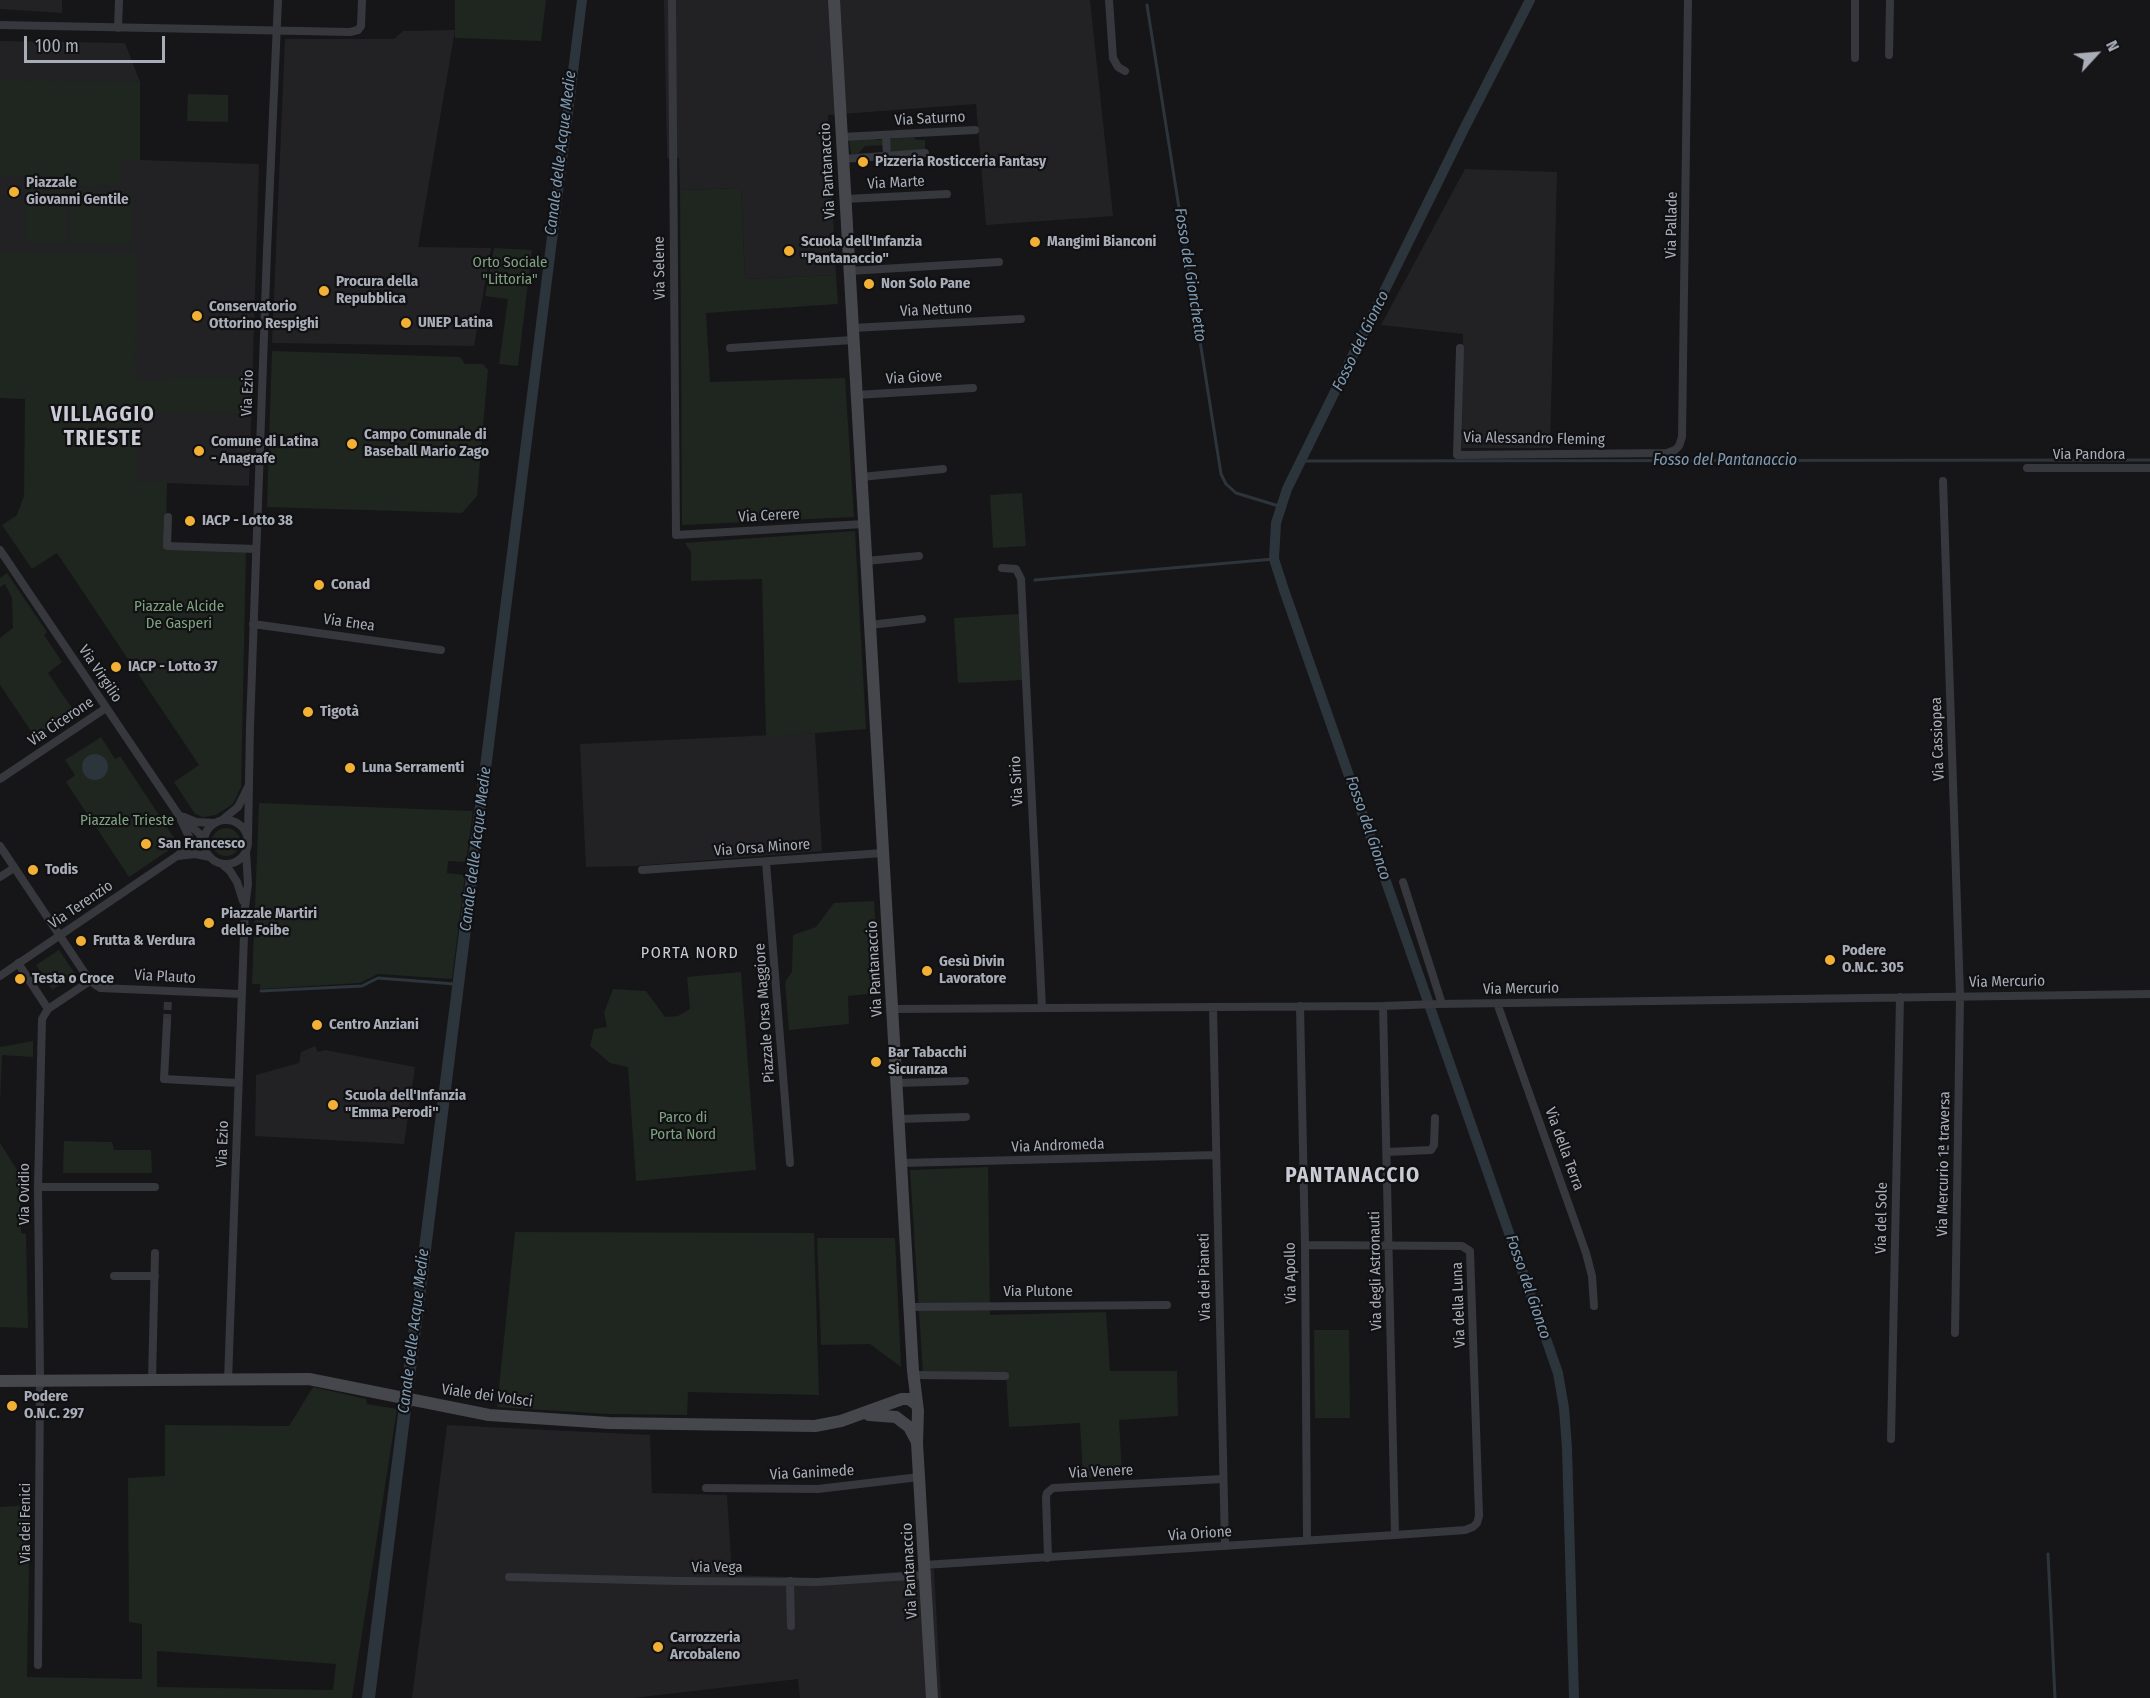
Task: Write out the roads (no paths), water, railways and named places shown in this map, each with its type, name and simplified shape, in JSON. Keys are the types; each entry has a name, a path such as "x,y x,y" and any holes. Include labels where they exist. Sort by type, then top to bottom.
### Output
{"street":[{"path":"118,28 119,0"},
{"name":"Via Ezio","path":"248,838 253,624 278,0"},
{"path":"0,25 277,31 358,30 361,26 362,0"},
{"name":"Via Selene","path":"672,0 676,535"},
{"name":"Via Pantanaccio","path":"834,0 913,1375 909,1405 917,1443 932,1698"},
{"path":"1109,0 1113,58 1118,67 1125,71"},
{"name":"Via Pallade","path":"1677,449 1682,437 1688,0"},
{"path":"1855,58 1856,0"},
{"path":"1889,56 1890,0"},
{"name":"Via Saturno","path":"842,137 975,130"},
{"name":"Via Saturno","path":"886,135 886,155"},
{"path":"843,159 925,153"},
{"name":"Via Marte","path":"845,199 947,194"},
{"path":"849,272 999,262"},
{"name":"Via Nettuno","path":"853,334 1021,319"},
{"path":"730,348 853,334"},
{"name":"Via Alessandro Fleming","path":"1460,348 1457,455 1667,453 1677,449"},
{"name":"Via Giove","path":"856,395 973,388"},
{"name":"Via Pandora","path":"2028,468 2150,468"},
{"path":"861,477 943,469"},
{"name":"Via Cassiopea","path":"1943,481 1960,996"},
{"path":"168,517 167,546 256,549"},
{"name":"Via Cerere","path":"676,535 864,524"},
{"name":"Via Virgilio","path":"0,550 3,562 178,814 189,837 189,846"},
{"path":"866,561 919,556"},
{"name":"Via Sirio","path":"1002,568 1016,569 1021,579 1042,1008"},
{"path":"870,625 922,619"},
{"name":"Via Enea","path":"253,624 441,650"},
{"name":"Via Cicerone","path":"0,779 106,708"},
{"path":"210,858 204,848 204,838 210,827 238,807 249,787"},
{"path":"177,856 195,854 223,864 234,863 246,851 248,838 236,822 196,822 178,814"},
{"name":"Via Virgilio","path":"178,814 204,838"},
{"name":"Via Terenzio","path":"0,976 204,838"},
{"path":"0,846 90,981 48,1009 18,963"},
{"name":"Via Ezio","path":"228,1381 245,907 248,884 246,851"},
{"name":"Via Orsa Minore","path":"642,870 883,853"},
{"name":"Piazzale Orsa Maggiore","path":"766,862 790,1163"},
{"name":"Via Ezio","path":"223,864 237,882 245,907"},
{"path":"0,877 14,868"},
{"path":"1403,882 1439,1004"},
{"name":"Via Plauto","path":"90,981 100,988 242,994"},
{"path":"168,1001 169,991"},
{"name":"Via Mercurio","path":"892,1009 1383,1006 2150,994"},
{"name":"Via Mercurio 1ª traversa","path":"1955,1333 1960,996"},
{"name":"Via del Sole","path":"1891,1439 1900,997"},
{"name":"Via della Terra","path":"1497,1003 1586,1253 1592,1279 1594,1306"},
{"name":"Via Apollo","path":"1300,1006 1305,1245 1307,1540"},
{"name":"Via degli Astronauti","path":"1383,1006 1395,1535"},
{"name":"Via dei Pianeti","path":"1213,1007 1225,1546"},
{"name":"Via Ovidio","path":"40,1381 38,1186 42,1019 48,1009"},
{"path":"167,1022 164,1079 238,1083"},
{"path":"896,1083 964,1081"},
{"path":"898,1119 966,1117"},
{"path":"1387,1152 1431,1150 1434,1145 1435,1118"},
{"name":"Via Andromeda","path":"901,1163 1216,1155"},
{"path":"38,1186 155,1187"},
{"name":"Via della Luna","path":"1305,1245 1462,1246 1471,1253 1479,1516 1475,1525"},
{"path":"152,1381 155,1253"},
{"path":"114,1276 155,1276"},
{"name":"Via Plutone","path":"909,1307 1167,1305"},
{"path":"913,1375 1005,1376"},
{"name":"Viale dei Volsci","path":"0,1381 309,1379 497,1416 609,1423 806,1427 832,1424 872,1409 909,1405"},
{"name":"Via dei Fenici","path":"38,1665 40,1381"},
{"path":"909,1405 912,1420 900,1419 894,1407 909,1405"},
{"name":"Viale dei Volsci","path":"863,1414 900,1419"},
{"name":"Via Pantanaccio","path":"900,1419 917,1443"},
{"name":"Via Ganimede","path":"706,1488 818,1489 919,1477"},
{"name":"Via Venere","path":"1048,1558 1046,1497 1050,1489 1223,1479"},
{"name":"Via Orione","path":"925,1570 1048,1558 1465,1530 1475,1525"},
{"name":"Via Vega","path":"509,1577 818,1582 925,1570"},
{"path":"790,1581 791,1626"}],"water":[{"name":"Canale delle Acque Medie","path":"577,0 587,0 375,1698 362,1698"},
{"path":"95,754 104,758 108,767 104,776 95,780 86,776 82,767 86,758"}],"waterway":[{"name":"Fosso del Gionco","path":"1530,0 1287,489 1276,523 1274,559 1558,1373 1567,1448 1574,1698"},
{"name":"Fosso del Gionchetto","path":"1147,5 1221,474 1226,484 1236,493 1282,507"},
{"name":"Fosso del Pantanaccio","path":"1300,461 2150,460"},
{"path":"1035,580 1274,559"},
{"path":"261,991 362,986 378,978 455,984"},
{"path":"2048,1554 2055,1698"}],"tunnel":[{"path":"167,1022 168,1001"}],"place":[{"name":"Pizzeria Rosticceria Fantasy","path":"863,162"},
{"name":"Piazzale Giovanni Gentile","path":"14,192"},
{"name":"Mangimi Bianconi","path":"1035,242"},
{"name":"Scuola dell'Infanzia \"Pantanaccio\"","path":"789,251"},
{"name":"Non Solo Pane","path":"869,284"},
{"name":"Procura della Repubblica","path":"324,291"},
{"name":"Conservatorio Ottorino Respighi","path":"197,316"},
{"name":"UNEP Latina","path":"406,323"},
{"name":"Campo Comunale di Baseball Mario Zago","path":"352,444"},
{"name":"Comune di Latina - Anagrafe","path":"199,451"},
{"name":"IACP - Lotto 38","path":"190,521"},
{"name":"Conad","path":"319,585"},
{"name":"IACP - Lotto 37","path":"116,667"},
{"name":"Tigotà","path":"308,712"},
{"name":"Luna Serramenti","path":"350,768"},
{"name":"San Francesco","path":"146,844"},
{"name":"Todis","path":"33,870"},
{"name":"Piazzale Martiri delle Foibe","path":"209,923"},
{"name":"Frutta & Verdura","path":"81,941"},
{"name":"Podere O.N.C. 305","path":"1830,960"},
{"name":"Gesù Divin Lavoratore","path":"927,971"},
{"name":"Testa o Croce","path":"20,979"},
{"name":"Centro Anziani","path":"317,1025"},
{"name":"Bar Tabacchi Sicuranza","path":"876,1062"},
{"name":"Scuola dell'Infanzia \"Emma Perodi\"","path":"333,1105"},
{"name":"Podere O.N.C. 297","path":"12,1406"},
{"name":"Carrozzeria Arcobaleno","path":"658,1647"}],"district":[{"name":"VILLAGGIO TRIESTE","path":"103,427"},
{"name":"PORTA NORD","path":"690,954"},
{"name":"PANTANACCIO","path":"1353,1176"}],"park label":[{"name":"Orto Sociale \"Littoria\"","path":"510,272"},
{"name":"Piazzale Alcide De Gasperi","path":"179,616"},
{"name":"Piazzale Trieste","path":"127,821"},
{"name":"Parco di Porta Nord","path":"683,1126"}]}
